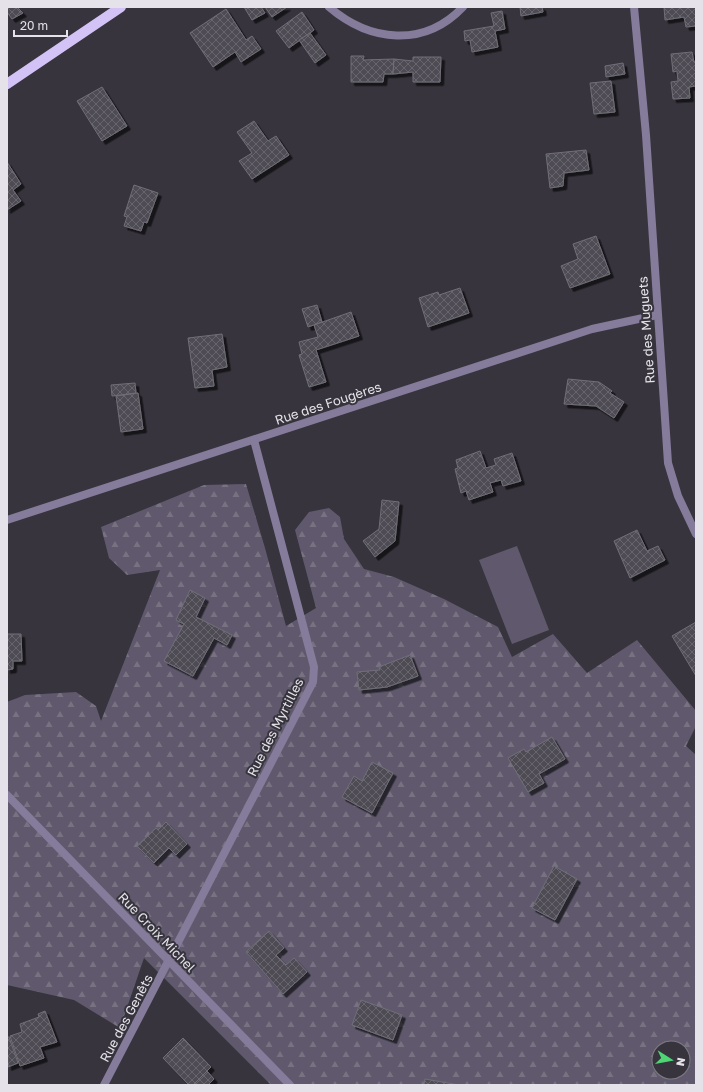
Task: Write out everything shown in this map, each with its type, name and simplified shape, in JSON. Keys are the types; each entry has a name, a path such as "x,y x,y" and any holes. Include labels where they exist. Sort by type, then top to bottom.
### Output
{"main road":[{"path":"7,84 121,7"}],"street":[{"path":"329,7 348,22 367,31 394,37 423,32 433,28 447,20 463,7"},
{"name":"Rue des Muguets","path":"634,7 645,119 668,463 678,496 696,534"},
{"name":"Rue des Fougères","path":"7,520 592,329 657,315"},
{"name":"Rue des Myrtilles","path":"168,962 313,682 314,667 254,440"},
{"name":"Rue Croix Michel","path":"7,795 168,962 290,1085"},
{"name":"Rue des Genêts","path":"104,1085 168,962"}],"green space":[{"path":"246,484 286,626 316,608 295,530 309,512 329,508 340,517 344,539 364,569 394,577 444,599 498,627 512,657 553,634 587,673 637,640 696,711 696,726 686,746 696,755 696,1085 271,1085 144,958 120,1028 74,1000 7,985 7,702 25,695 76,692 96,706 101,721 160,570 127,575 109,558 101,527 204,485"},
{"path":"517,546 549,630 512,644 479,560"}],"building":[{"path":"7,7 17,7 23,13 12,19 7,12"},
{"path":"244,7 261,7 265,13 252,20"},
{"path":"265,7 287,7 272,17"},
{"path":"520,7 542,7 543,12 521,16"},
{"path":"664,7 696,7 696,26 686,27 684,17 665,20"},
{"path":"226,9 246,40 252,36 261,49 241,62 235,52 213,67 190,33"},
{"path":"502,11 505,29 495,31 498,47 472,52 470,40 465,41 464,31 494,26 491,13"},
{"path":"302,12 314,30 289,48 276,31"},
{"path":"310,33 326,55 315,63 299,40"},
{"path":"692,52 694,62 696,62 696,86 689,87 690,98 673,99 671,82 678,81 677,71 673,72 671,54"},
{"path":"351,56 364,56 363,60 394,59 393,74 384,74 383,82 351,82"},
{"path":"413,57 441,57 440,82 413,82 413,72 393,74 394,59 413,61"},
{"path":"623,63 625,74 606,77 605,66"},
{"path":"611,81 615,112 594,114 590,83"},
{"path":"102,87 127,126 102,141 77,101"},
{"path":"254,121 268,141 276,136 289,155 252,179 239,161 252,153 237,132"},
{"path":"586,150 589,170 564,173 563,186 550,188 546,154"},
{"path":"7,162 21,184 13,190 21,201 7,210"},
{"path":"134,185 158,193 147,223 144,222 141,231 124,226 127,217 124,216"},
{"path":"596,236 610,274 570,288 561,266 578,259 573,244"},
{"path":"460,288 469,313 428,327 419,298 438,292 439,295"},
{"path":"317,305 322,322 308,327 302,309"},
{"path":"351,312 359,336 316,350 326,382 309,387 299,355 302,354 299,342 318,337 314,325"},
{"path":"222,334 227,367 212,370 214,386 195,388 188,338"},
{"path":"568,379 599,382 612,391 610,393 624,402 614,418 596,406 564,404"},
{"path":"135,383 136,393 112,396 111,385"},
{"path":"138,393 143,429 121,432 116,396"},
{"path":"480,451 486,468 496,465 494,459 512,453 521,481 503,486 501,480 490,483 493,492 469,500 466,491 461,493 455,469 458,468 456,460"},
{"path":"382,500 399,502 395,541 375,557 363,541 379,529"},
{"path":"637,530 647,551 658,546 665,560 630,578 614,541"},
{"path":"190,590 205,598 196,617 232,635 227,645 214,638 193,676 164,661 184,624 176,620"},
{"path":"696,622 696,676 672,636"},
{"path":"7,634 21,634 22,661 13,661 13,669 7,670"},
{"path":"410,655 418,676 387,687 359,690 357,672 380,670 379,667"},
{"path":"552,737 565,759 539,774 544,783 528,792 508,758 524,749 526,752"},
{"path":"372,762 393,773 372,813 342,797 354,776 362,781"},
{"path":"166,822 187,844 176,855 169,848 154,863 137,846 156,828 158,830"},
{"path":"554,866 577,879 555,920 532,908"},
{"path":"269,931 284,948 276,955 286,965 294,958 307,972 283,994 246,952"},
{"path":"361,1000 402,1015 393,1040 352,1025"},
{"path":"45,1011 57,1042 40,1047 44,1058 20,1066 10,1036 22,1032 20,1024 39,1017 38,1014"},
{"path":"7,1037 9,1037 18,1063 8,1067"},
{"path":"183,1038 211,1067 193,1085 189,1085 163,1058"},
{"path":"207,1071 214,1079 208,1085 193,1085"},
{"path":"425,1079 459,1085 424,1085"}]}
